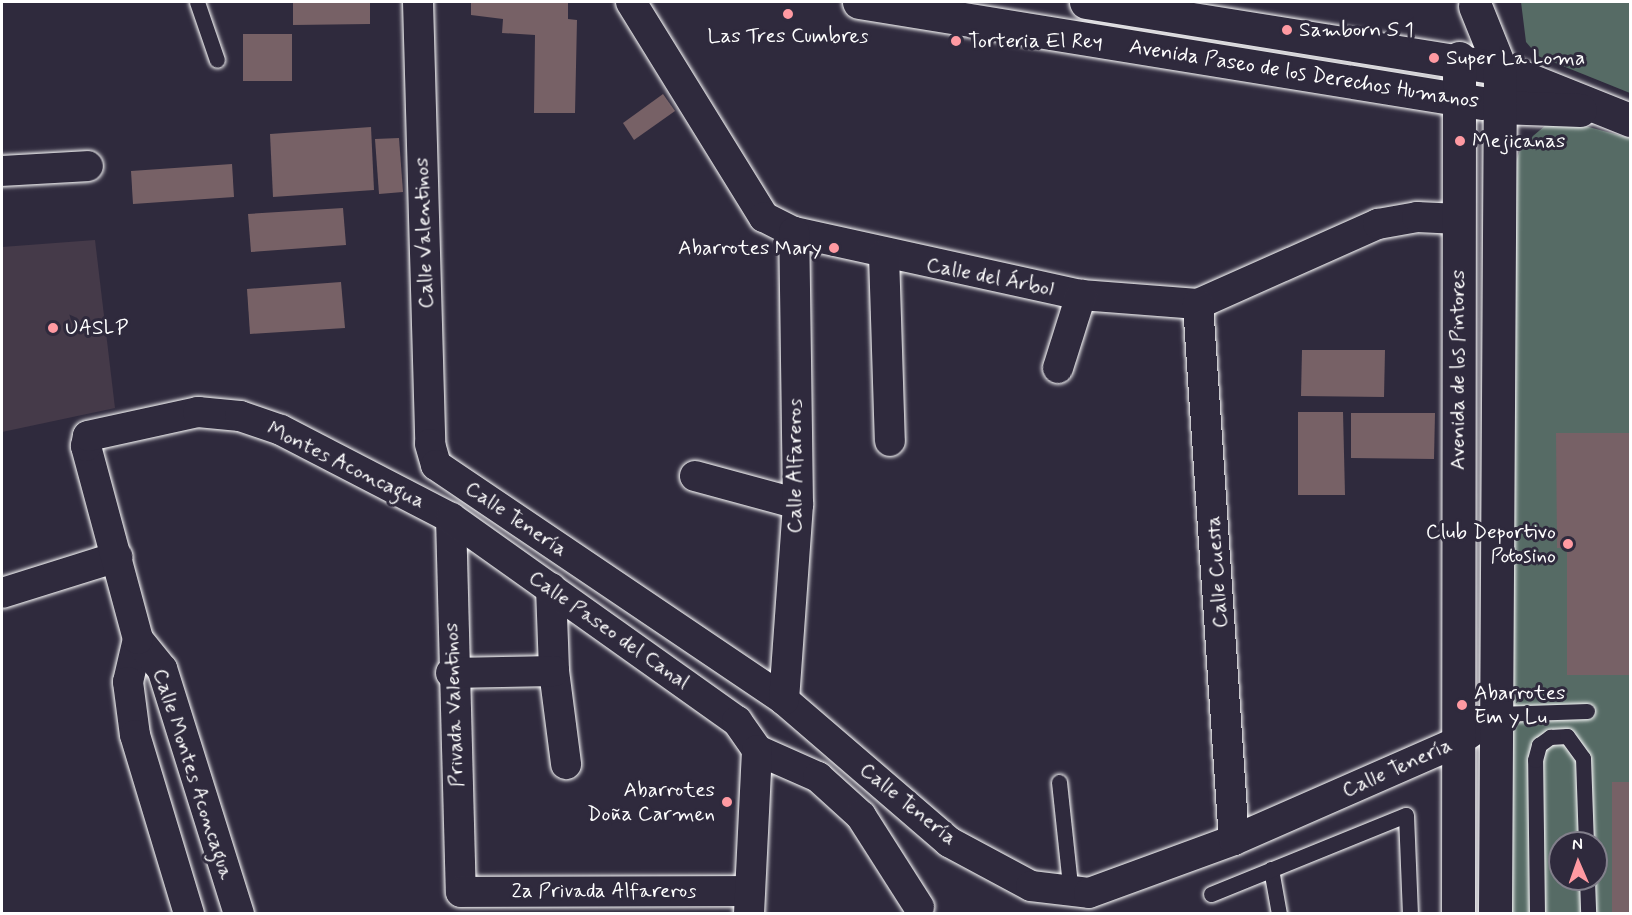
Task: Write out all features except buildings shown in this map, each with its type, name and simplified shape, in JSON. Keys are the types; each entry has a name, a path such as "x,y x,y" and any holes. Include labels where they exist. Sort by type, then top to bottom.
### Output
{"main road":[{"name":"Avenida Paseo de los Derechos Humanos","path":"859,2 1460,98 1500,107 1600,111"},
{"name":"Avenida Paseo de los Derechos Humanos","path":"1086,2 1221,13 1459,58 1500,68 1600,111"},
{"name":"Avenida de los Pintores","path":"1458,914 1459,58 1475,4"},
{"path":"1475,4 1500,68"},
{"name":"Avenida de los Pintores","path":"1495,914 1500,68"},
{"path":"1600,111 1630,120"}],"street":[{"name":"Calle Valentinos","path":"418,2 430,444 436,465"},
{"name":"Calle del Árbol","path":"631,2 764,216 794,232 884,255 1081,295 1198,304 1378,224 1418,217 1459,219"},
{"path":"2,171 88,166"},
{"name":"Calle Alfareros","path":"784,700 798,504 794,232"},
{"path":"884,255 890,441"},
{"path":"1058,368 1081,295"},
{"name":"Calle Cuesta","path":"1198,304 1234,840"},
{"name":"Calle Montes Aconcagua","path":"239,914 162,669 138,639 86,446 88,436 198,412 240,416"},
{"name":"Montes Aconcagua","path":"240,416 281,430 451,518"},
{"name":"Calle Tenería","path":"436,465 784,700 949,842 1031,886 1071,894 1089,893 1234,840 1497,726"},
{"path":"695,476 798,504"},
{"name":"Calle Paseo del Canal","path":"451,518 737,721 757,750"},
{"name":"Privada Valentinos","path":"451,518 451,674 460,892"},
{"path":"2,593 117,557"},
{"path":"551,588 554,671 566,764"},
{"name":"Calle Montes Aconcagua","path":"138,639 128,682 134,724 169,838 189,914"},
{"path":"451,674 554,671"},
{"path":"748,902 757,750 818,777 861,816 919,907"},
{"path":"169,838 213,827"},
{"name":"2a Privada Alfareros","path":"460,892 748,902"}],"lane":[{"path":"197,2 218,60"},
{"path":"1497,726 1587,711"},
{"path":"1537,914 1535,760 1539,745 1550,737 1567,736 1583,758 1586,831"},
{"path":"1059,782 1071,894"},
{"path":"1211,894 1406,814 1410,914"},
{"path":"1271,868 1279,914"},
{"path":"1587,891 1588,914"}],"shaded area":[{"name":"UASLP","path":"95,240 115,408 2,432 2,247"}],"green space":[{"path":"1521,2 1630,2 1630,93 1538,56 1526,42"},
{"name":"Club Deportivo Potosino","path":"1546,125 1585,126 1630,138 1630,913 1504,914 1510,182 1521,146"}],"place":[{"name":"Las Tres Cumbres","path":"788,14"},
{"name":"Samborn S 1","path":"1287,30"},
{"name":"Torteria El Rey","path":"956,41"},
{"name":"Super La Loma","path":"1434,58"},
{"name":"Mejicanas","path":"1460,141"},
{"name":"Abarrotes Mary","path":"834,248"},
{"name":"UASLP","path":"53,328"},
{"name":"Club Deportivo Potosino","path":"1568,544"},
{"name":"Abarrotes Em y Lu","path":"1462,705"},
{"name":"Abarrotes Doña Carmen","path":"727,802"}]}
